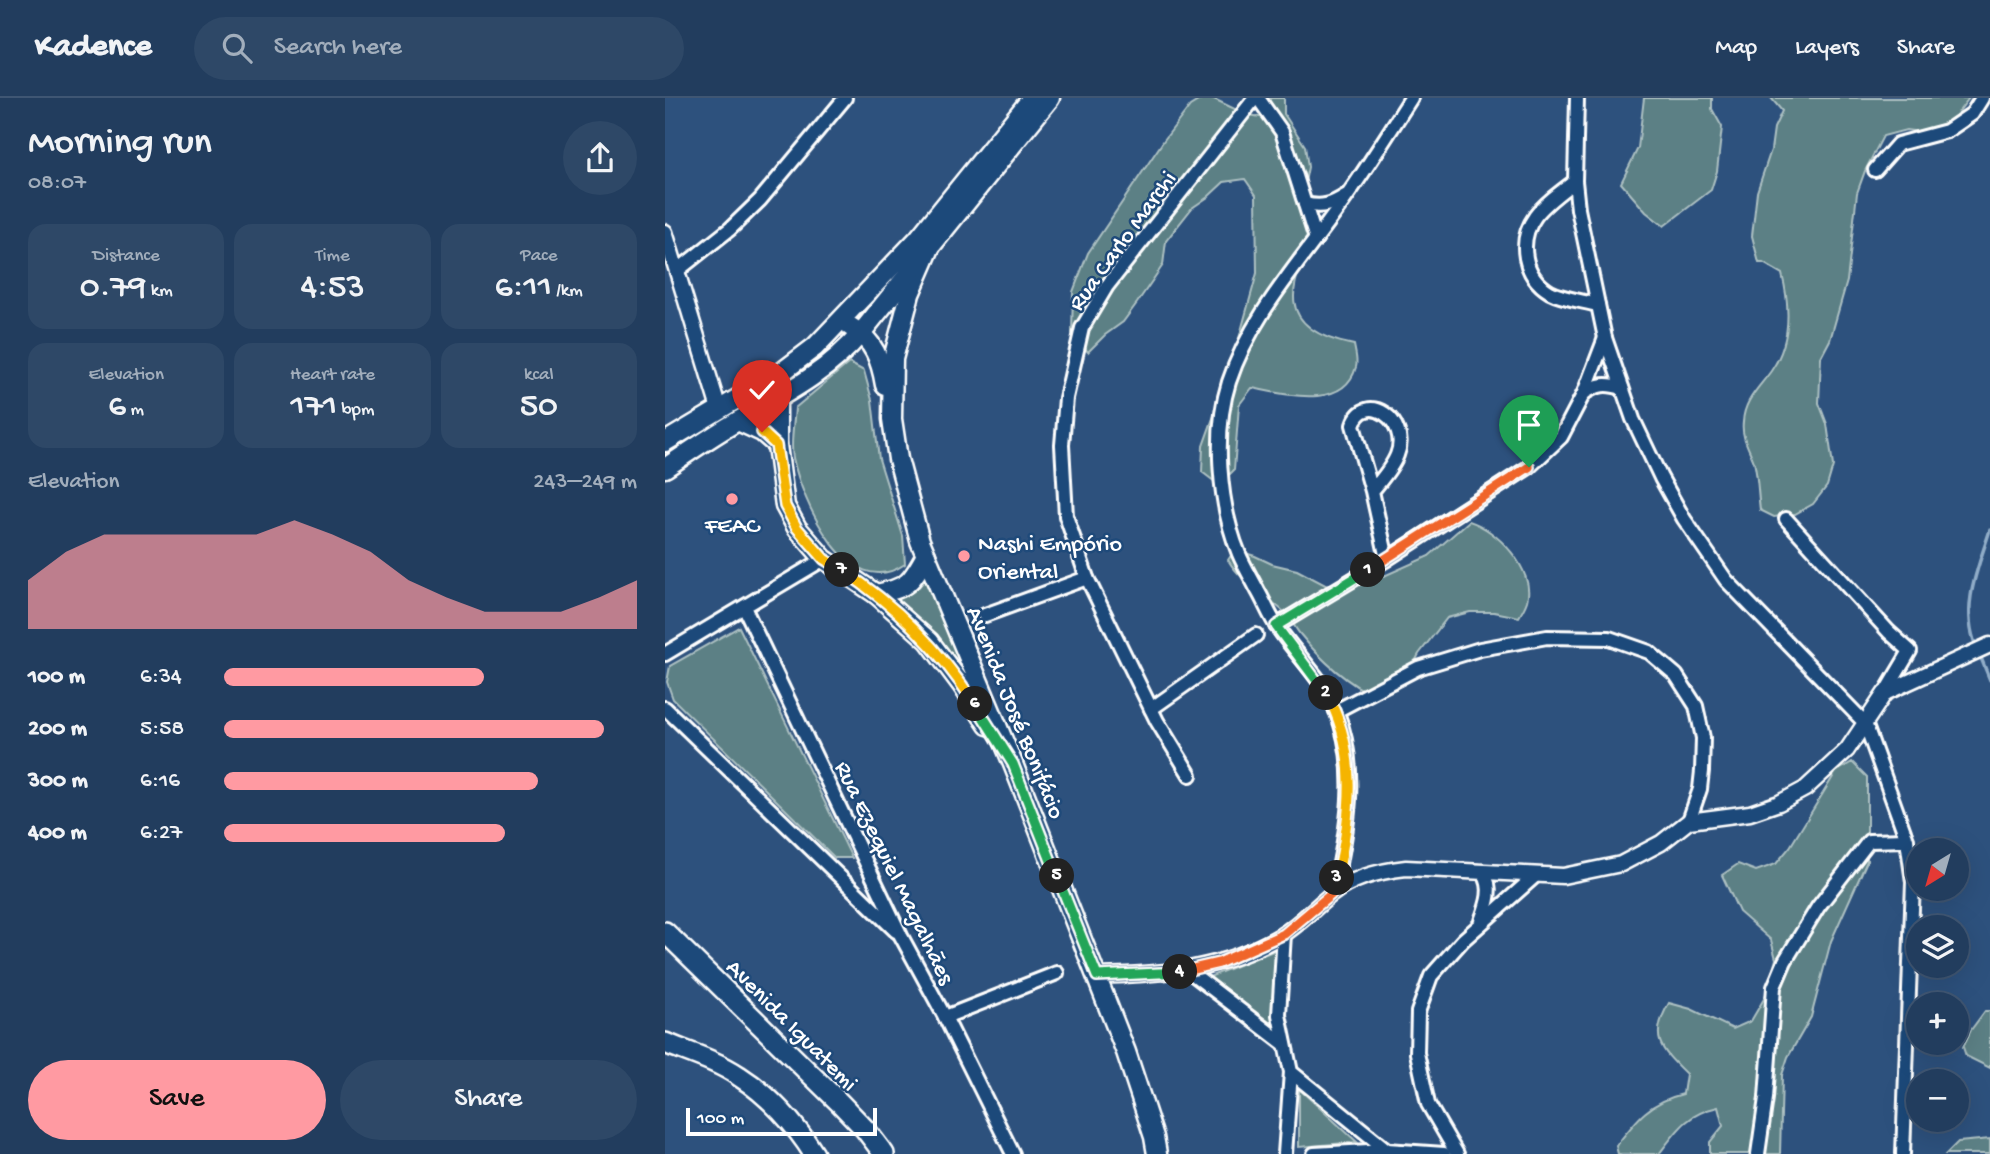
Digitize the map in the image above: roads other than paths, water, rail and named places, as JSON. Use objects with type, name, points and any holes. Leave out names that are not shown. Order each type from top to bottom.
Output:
[{"type":"main road","points":[[665,442],[782,372],[815,347],[918,239],[1033,98]]},
{"type":"main road","name":"Avenida José Bonifácio","points":[[665,468],[738,421],[803,384],[831,363],[861,333],[1051,98]]},
{"type":"main road","name":"Avenida José Bonifácio","points":[[933,241],[910,294],[893,359],[892,419],[898,459],[926,555],[1097,976],[1126,1052],[1157,1154]]},
{"type":"main road","points":[[839,323],[861,333],[875,349],[892,419]]},
{"type":"main road","points":[[782,372],[776,390],[776,445],[785,506],[797,528],[824,559],[876,594],[929,641],[962,685],[1013,764]]},
{"type":"main road","points":[[738,421],[762,432],[776,445]]},
{"type":"main road","points":[[876,594],[899,589],[909,582],[926,555]]},
{"type":"main road","name":"Avenida Iguatemi","points":[[665,932],[856,1120],[884,1154]]},
{"type":"main road","points":[[665,1042],[741,1077],[775,1106],[814,1154]]},
{"type":"street","points":[[677,271],[730,229],[760,200],[845,98]]},
{"type":"street","points":[[1257,98],[1282,132],[1316,239]]},
{"type":"street","name":"Rua Carlo Marchi","points":[[1190,775],[1151,709],[1087,578],[1066,516],[1062,445],[1066,398],[1082,328],[1107,286],[1257,98]]},
{"type":"street","points":[[1334,892],[1348,828],[1349,782],[1346,748],[1336,710],[1321,682],[1276,626],[1239,553],[1224,504],[1220,457],[1223,419],[1228,385],[1243,345],[1265,309],[1351,191],[1411,98]]},
{"type":"street","points":[[1577,98],[1575,181],[1578,209],[1605,338],[1633,419],[1684,519],[1726,580],[1865,723],[1906,838]]},
{"type":"street","points":[[1875,170],[1898,144],[1947,131],[1972,114],[1982,98]]},
{"type":"street","points":[[1575,181],[1547,202],[1533,219],[1524,239],[1526,261],[1533,278],[1552,293],[1598,305]]},
{"type":"street","points":[[1305,204],[1327,206],[1351,191]]},
{"type":"street","points":[[1310,220],[1317,222],[1331,219]]},
{"type":"street","points":[[665,232],[719,409]]},
{"type":"street","points":[[1276,626],[1387,559],[1529,467],[1561,437],[1584,393],[1605,338]]},
{"type":"street","points":[[1584,393],[1596,385],[1608,384],[1622,388]]},
{"type":"street","points":[[1372,491],[1397,454],[1400,440],[1396,423],[1385,412],[1373,410],[1361,412],[1353,425],[1372,491],[1387,559]]},
{"type":"street","points":[[1097,976],[1189,971],[1219,963],[1284,934],[1334,892],[1381,871],[1406,868],[1563,876],[1621,864],[1661,843],[1689,821],[1750,813],[1779,803],[1805,789],[1847,750],[1910,650],[1889,632],[1786,519]]},
{"type":"street","points":[[665,654],[824,559]]},
{"type":"street","points":[[985,615],[1087,578]]},
{"type":"street","name":"Rua Ezequiel Magalhães","points":[[744,607],[901,936],[945,1017],[1013,1154]]},
{"type":"street","points":[[1151,709],[1256,635]]},
{"type":"street","points":[[1336,710],[1419,668],[1480,649],[1547,637],[1609,638],[1649,652],[1676,675],[1696,706],[1703,738],[1702,771],[1700,789],[1689,821]]},
{"type":"street","points":[[1885,693],[1990,645]]},
{"type":"street","points":[[665,708],[901,936]]},
{"type":"street","points":[[1758,1154],[1766,1098],[1775,987],[1785,961],[1818,907],[1869,841],[1906,841]]},
{"type":"street","points":[[1480,925],[1489,893],[1488,880],[1483,873]]},
{"type":"street","points":[[1457,1154],[1428,1104],[1417,1053],[1418,1012],[1431,976],[1463,940],[1535,876]]},
{"type":"street","points":[[1903,1154],[1912,901]]},
{"type":"street","points":[[1284,934],[1279,1015],[1291,1072],[1285,1154]]},
{"type":"street","points":[[1189,971],[1283,1043]]},
{"type":"street","points":[[945,1017],[1058,973]]},
{"type":"street","points":[[1291,1072],[1387,1150]]},
{"type":"street","points":[[1430,1153],[1446,1135]]},
{"type":"street","points":[[1314,1154],[1387,1150],[1444,1154]]},
{"type":"waterway","points":[[1976,646],[1970,602],[1990,530]]},
{"type":"waterway","points":[[1979,653],[1990,680]]},
{"type":"place","name":"FEAC","points":[[732,499]]},
{"type":"place","name":"Nashi Empório Oriental","points":[[964,556]]}]
